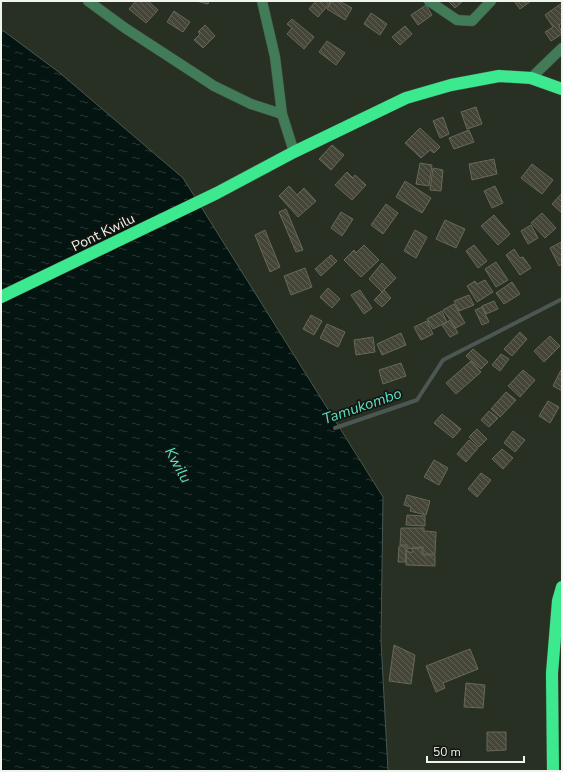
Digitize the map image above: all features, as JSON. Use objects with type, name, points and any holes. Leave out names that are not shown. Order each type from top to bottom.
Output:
[{"type":"highway","name":"Pont Kwilu","points":[[1,297],[217,194],[294,152],[406,98],[451,85],[500,76],[531,78],[562,89]]},
{"type":"highway","points":[[552,771],[552,673],[558,601],[562,587]]},
{"type":"street","points":[[88,1],[125,28],[214,86],[250,104],[282,114]]},
{"type":"street","points":[[262,1],[275,57],[282,114],[294,152]]},
{"type":"street","points":[[429,1],[457,20],[472,21],[491,1]]},
{"type":"street","points":[[531,78],[562,48]]},
{"type":"water","name":"Kwilu","points":[[1,29],[60,73],[183,178],[383,497],[381,641],[388,771],[1,771]]},
{"type":"building","points":[[136,1],[148,1],[158,10],[146,23],[129,9]]},
{"type":"building","points":[[196,1],[209,1],[208,4]]},
{"type":"building","points":[[316,1],[328,1],[330,3],[318,17],[309,9]]},
{"type":"building","points":[[332,1],[339,1],[352,8],[345,20],[327,9]]},
{"type":"building","points":[[448,1],[463,1],[455,8]]},
{"type":"building","points":[[514,1],[531,1],[520,9]]},
{"type":"building","points":[[562,3],[562,23],[559,25],[562,34],[551,41],[545,32],[553,27],[545,15]]},
{"type":"building","points":[[426,5],[432,15],[418,25],[411,15]]},
{"type":"building","points":[[174,11],[190,22],[183,32],[167,22]]},
{"type":"building","points":[[371,13],[387,24],[380,35],[364,24]]},
{"type":"building","points":[[292,19],[314,37],[304,49],[287,34],[292,28],[287,24]]},
{"type":"building","points":[[205,25],[215,36],[203,48],[194,40],[200,34],[198,32]]},
{"type":"building","points":[[405,26],[412,34],[400,45],[392,37]]},
{"type":"building","points":[[327,41],[345,53],[336,65],[319,52]]},
{"type":"building","points":[[476,107],[482,124],[467,129],[461,112]]},
{"type":"building","points":[[443,117],[449,134],[440,138],[433,121]]},
{"type":"building","points":[[420,128],[440,147],[434,153],[430,150],[421,158],[405,143]]},
{"type":"building","points":[[469,130],[474,142],[454,149],[449,138]]},
{"type":"building","points":[[332,145],[344,155],[331,170],[319,159]]},
{"type":"building","points":[[494,159],[497,174],[472,180],[469,164]]},
{"type":"building","points":[[420,163],[432,165],[429,186],[416,184]]},
{"type":"building","points":[[532,164],[553,180],[542,194],[521,178]]},
{"type":"building","points":[[433,168],[443,170],[441,191],[430,190]]},
{"type":"building","points":[[347,172],[353,178],[355,175],[366,185],[352,200],[335,185]]},
{"type":"building","points":[[405,181],[431,198],[422,213],[396,197]]},
{"type":"building","points":[[289,186],[297,195],[304,188],[316,201],[298,217],[279,196]]},
{"type":"building","points":[[495,186],[503,203],[492,208],[484,191]]},
{"type":"building","points":[[562,193],[562,213],[552,204]]},
{"type":"building","points":[[386,204],[398,213],[383,234],[371,225]]},
{"type":"building","points":[[286,209],[303,250],[296,252],[279,212]]},
{"type":"building","points":[[341,212],[353,219],[342,236],[331,228]]},
{"type":"building","points":[[542,213],[556,228],[545,238],[531,223]]},
{"type":"building","points":[[494,215],[510,234],[498,245],[481,226]]},
{"type":"building","points":[[445,220],[465,229],[456,248],[436,239]]},
{"type":"building","points":[[531,225],[538,238],[528,244],[521,231]]},
{"type":"building","points":[[265,230],[280,267],[270,272],[255,235]]},
{"type":"building","points":[[415,230],[427,237],[416,258],[404,251]]},
{"type":"building","points":[[561,242],[562,264],[559,266],[550,248]]},
{"type":"building","points":[[364,245],[379,260],[361,277],[344,260],[354,250],[356,253]]},
{"type":"building","points":[[474,245],[487,261],[478,268],[466,251]]},
{"type":"building","points":[[514,249],[520,258],[523,257],[531,268],[520,275],[506,255]]},
{"type":"building","points":[[331,255],[337,261],[321,276],[315,269]]},
{"type":"building","points":[[496,262],[508,280],[496,287],[485,269]]},
{"type":"building","points":[[382,263],[396,278],[382,292],[369,279]]},
{"type":"building","points":[[305,268],[312,287],[291,295],[284,276]]},
{"type":"building","points":[[485,280],[493,292],[477,302],[467,286],[475,281],[477,284]]},
{"type":"building","points":[[512,282],[520,294],[504,304],[496,293]]},
{"type":"building","points":[[328,288],[340,299],[332,308],[320,297]]},
{"type":"building","points":[[360,290],[372,308],[364,314],[351,295]]},
{"type":"building","points":[[384,290],[391,298],[382,307],[374,300]]},
{"type":"building","points":[[469,295],[474,305],[459,311],[454,301]]},
{"type":"building","points":[[494,301],[498,309],[486,314],[482,306]]},
{"type":"building","points":[[454,304],[465,323],[456,328],[443,310]]},
{"type":"building","points":[[482,307],[489,322],[482,325],[475,310]]},
{"type":"building","points":[[442,311],[447,322],[433,329],[427,319]]},
{"type":"building","points":[[311,315],[322,321],[314,335],[303,329]]},
{"type":"building","points":[[450,320],[458,333],[450,337],[442,325]]},
{"type":"building","points":[[427,321],[433,334],[421,340],[414,327]]},
{"type":"building","points":[[327,324],[345,332],[338,347],[320,338]]},
{"type":"building","points":[[520,332],[527,339],[512,356],[504,349]]},
{"type":"building","points":[[401,333],[406,345],[382,355],[377,344]]},
{"type":"building","points":[[550,336],[560,346],[544,362],[534,351]]},
{"type":"building","points":[[373,337],[375,352],[356,355],[354,340]]},
{"type":"building","points":[[473,349],[488,362],[481,369],[466,356]]},
{"type":"building","points":[[501,354],[509,359],[500,371],[492,365]]},
{"type":"building","points":[[471,361],[481,372],[456,394],[446,383]]},
{"type":"building","points":[[401,363],[406,376],[383,384],[379,370]]},
{"type":"building","points":[[523,370],[535,380],[520,397],[508,386]]},
{"type":"building","points":[[562,370],[562,391],[553,386]]},
{"type":"building","points":[[506,392],[516,400],[500,417],[491,409]]},
{"type":"building","points":[[548,401],[559,407],[550,423],[539,416]]},
{"type":"building","points":[[489,411],[498,418],[489,427],[481,420]]},
{"type":"building","points":[[442,414],[461,429],[453,438],[434,423]]},
{"type":"building","points":[[477,429],[487,439],[479,447],[469,437]]},
{"type":"building","points":[[513,431],[525,440],[515,452],[504,443]]},
{"type":"building","points":[[469,440],[478,448],[466,462],[457,454]]},
{"type":"building","points":[[502,449],[513,458],[503,469],[492,459]]},
{"type":"building","points":[[434,460],[448,468],[439,485],[424,477]]},
{"type":"building","points":[[481,473],[491,480],[477,497],[468,489]]},
{"type":"building","points":[[407,495],[430,501],[426,515],[410,511],[411,507],[404,505]]},
{"type":"building","points":[[407,515],[425,516],[425,526],[406,525]]},
{"type":"building","points":[[401,528],[424,528],[424,531],[436,532],[435,554],[423,554],[423,547],[407,549],[407,545],[400,545]]},
{"type":"building","points":[[399,546],[406,546],[406,562],[398,562]]},
{"type":"building","points":[[412,548],[422,548],[422,555],[435,555],[435,566],[406,565],[406,550],[412,553]]},
{"type":"building","points":[[394,645],[415,655],[411,684],[389,681]]},
{"type":"building","points":[[470,649],[478,669],[443,683],[445,688],[436,692],[426,666]]},
{"type":"building","points":[[466,683],[485,685],[483,708],[464,707]]},
{"type":"building","points":[[487,732],[506,732],[506,750],[487,751]]},
{"type":"waterway","name":"Tamukombo","points":[[335,428],[417,400],[443,360],[562,299]]}]
